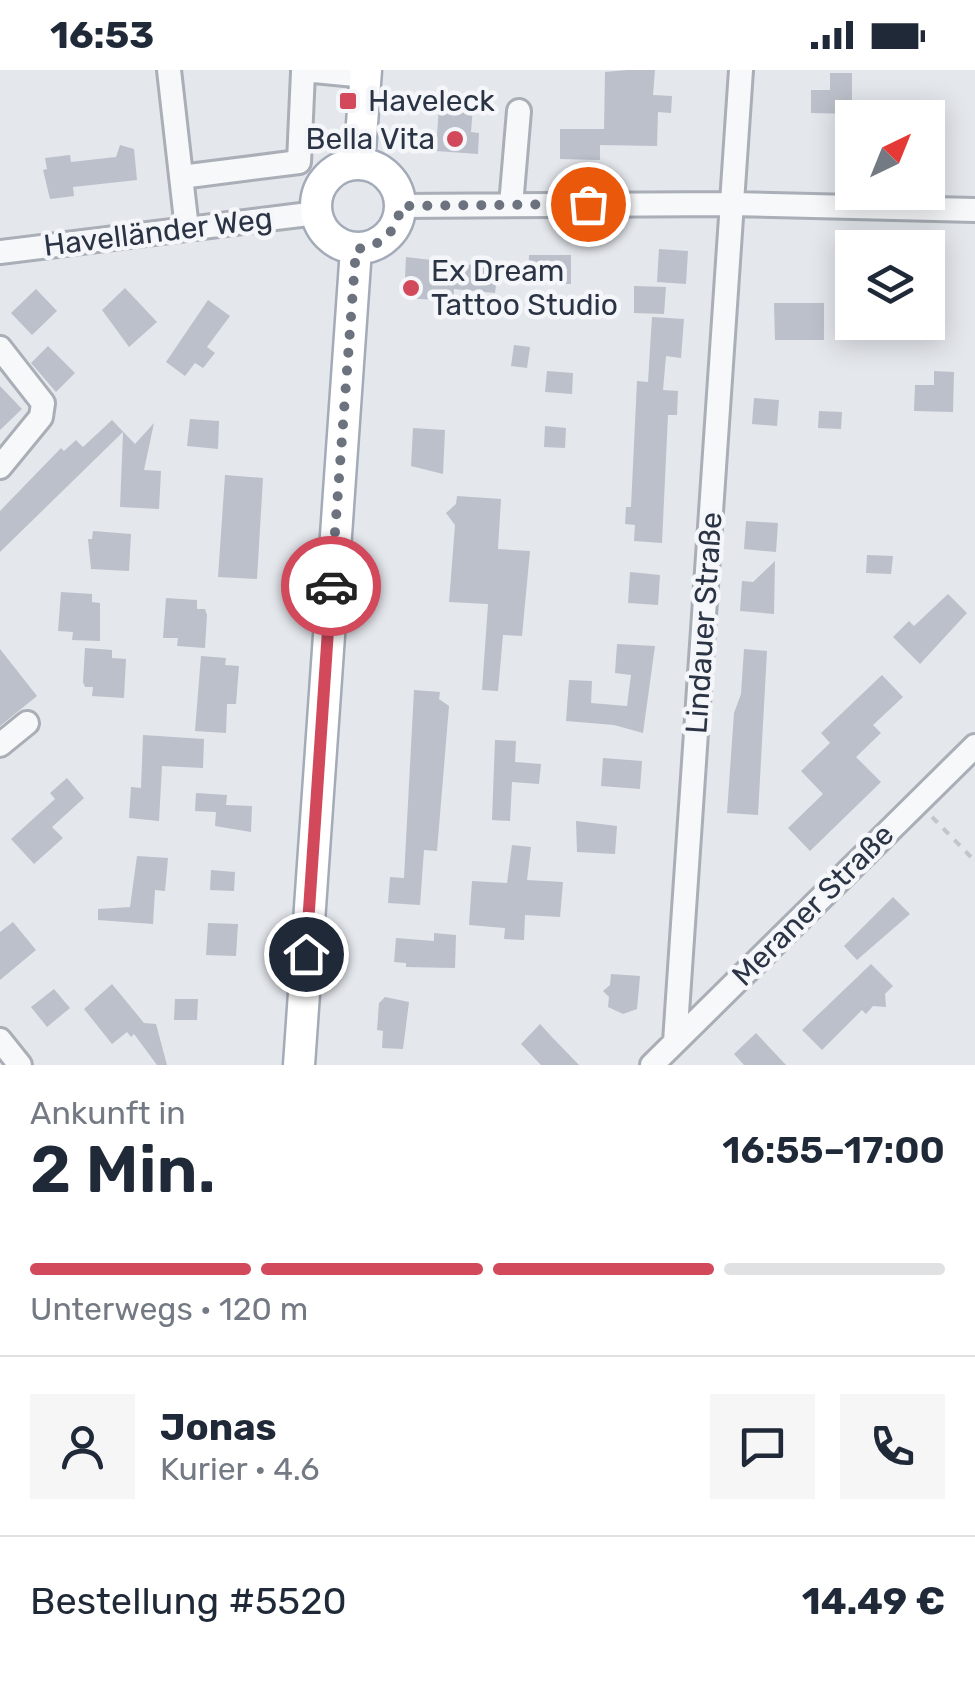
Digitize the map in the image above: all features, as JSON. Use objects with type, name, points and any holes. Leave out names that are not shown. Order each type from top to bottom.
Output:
[{"type":"main road","points":[[359,164],[366,73]]},
{"type":"main road","points":[[359,164],[383,172],[398,193],[401,206],[392,232],[382,241],[356,249],[330,238],[316,212],[322,184],[345,166],[359,164]]},
{"type":"main road","points":[[299,1065],[356,249]]},
{"type":"street","points":[[169,70],[187,229]]},
{"type":"street","name":"Lindauer Straße","points":[[675,1042],[741,70]]},
{"type":"street","points":[[182,178],[299,162],[303,71],[366,73]]},
{"type":"street","points":[[511,205],[519,111]]},
{"type":"street","points":[[401,206],[734,204],[975,210]]},
{"type":"street","name":"Havelländer Weg","points":[[0,252],[316,212]]},
{"type":"street","points":[[0,348],[43,404],[41,418],[0,467]]},
{"type":"street","points":[[0,745],[26,722]]},
{"type":"street","name":"Meraner Straße","points":[[652,1065],[975,746]]},
{"type":"street","points":[[0,1040],[20,1065]]},
{"type":"path","points":[[918,802],[972,857]]},
{"type":"building","points":[[655,70],[653,95],[672,96],[671,113],[658,112],[657,146],[600,145],[600,160],[560,159],[560,129],[604,129],[605,72]]},
{"type":"building","points":[[830,73],[852,73],[852,100],[835,100],[835,114],[811,113],[811,90],[830,90]]},
{"type":"building","points":[[439,105],[473,107],[471,132],[479,133],[478,154],[436,151]]},
{"type":"building","points":[[120,145],[134,149],[137,180],[73,187],[74,196],[50,199],[43,170],[47,169],[45,158],[70,155],[71,162],[116,157]]},
{"type":"building","points":[[659,249],[688,251],[686,284],[657,282]]},
{"type":"building","points":[[529,255],[571,255],[571,284],[528,284]]},
{"type":"building","points":[[406,257],[498,268],[495,293],[454,289],[453,301],[404,298]]},
{"type":"building","points":[[634,286],[666,287],[664,314],[634,313]]},
{"type":"building","points":[[125,288],[157,322],[129,347],[102,310]]},
{"type":"building","points":[[36,289],[57,311],[32,335],[11,313]]},
{"type":"building","points":[[208,300],[230,316],[207,347],[215,353],[203,368],[195,363],[185,376],[166,362]]},
{"type":"building","points":[[774,303],[824,303],[824,340],[775,340]]},
{"type":"building","points":[[652,317],[684,319],[681,358],[666,356],[663,390],[678,391],[677,415],[668,415],[662,543],[634,541],[635,525],[625,524],[626,507],[631,507],[637,381],[648,382]]},
{"type":"building","points":[[514,345],[530,347],[527,368],[511,366]]},
{"type":"building","points":[[48,346],[75,373],[56,392],[31,363]]},
{"type":"building","points":[[547,371],[573,373],[572,394],[545,392]]},
{"type":"building","points":[[934,371],[954,372],[953,412],[914,411],[915,385],[934,385]]},
{"type":"building","points":[[0,386],[22,409],[0,430]]},
{"type":"building","points":[[754,398],[779,400],[777,426],[752,424]]},
{"type":"building","points":[[819,411],[842,412],[841,429],[818,428]]},
{"type":"building","points":[[190,419],[219,421],[218,449],[187,446]]},
{"type":"building","points":[[112,420],[135,444],[154,423],[144,470],[161,471],[159,509],[120,507],[123,432],[0,552],[0,511],[61,448],[64,451],[76,440],[83,447]]},
{"type":"building","points":[[545,426],[566,428],[565,448],[544,447]]},
{"type":"building","points":[[413,428],[445,430],[443,474],[411,466]]},
{"type":"building","points":[[225,475],[263,478],[257,579],[218,577]]},
{"type":"building","points":[[457,496],[501,499],[498,549],[530,551],[522,636],[503,635],[498,691],[482,690],[488,604],[449,602],[455,525],[446,513],[456,504]]},
{"type":"building","points":[[746,521],[778,523],[776,552],[744,549]]},
{"type":"building","points":[[93,531],[131,534],[129,571],[91,569],[88,539],[92,539]]},
{"type":"building","points":[[867,555],[893,556],[891,574],[866,573]]},
{"type":"building","points":[[775,561],[774,614],[740,611],[742,581],[753,582]]},
{"type":"building","points":[[630,572],[660,575],[658,605],[628,603]]},
{"type":"building","points":[[61,592],[92,594],[92,602],[100,603],[100,641],[72,640],[73,632],[58,631]]},
{"type":"building","points":[[948,594],[967,613],[920,664],[893,637],[909,621],[914,626]]},
{"type":"building","points":[[166,598],[197,600],[197,609],[205,609],[205,648],[177,646],[178,638],[163,638]]},
{"type":"building","points":[[617,644],[655,646],[643,733],[614,725],[566,721],[569,680],[592,681],[591,703],[627,706],[631,675],[615,673]]},
{"type":"building","points":[[85,648],[112,650],[112,658],[126,659],[124,698],[92,696],[93,687],[85,687],[83,682]]},
{"type":"building","points":[[0,649],[37,696],[0,726]]},
{"type":"building","points":[[744,649],[767,651],[758,815],[727,813],[734,713],[741,694]]},
{"type":"building","points":[[201,656],[226,658],[225,665],[239,666],[236,704],[227,704],[226,733],[195,731]]},
{"type":"building","points":[[882,675],[903,697],[873,725],[881,733],[856,757],[881,782],[810,851],[788,828],[823,794],[801,771],[830,743],[821,733]]},
{"type":"building","points":[[414,690],[440,692],[439,699],[449,706],[437,851],[424,850],[420,905],[388,903],[390,877],[404,878]]},
{"type":"building","points":[[143,735],[204,739],[203,768],[162,766],[159,821],[129,818],[131,787],[141,788]]},
{"type":"building","points":[[495,740],[516,741],[515,762],[541,764],[539,784],[512,782],[510,821],[492,820]]},
{"type":"building","points":[[603,758],[642,761],[640,789],[601,786]]},
{"type":"building","points":[[67,778],[84,798],[52,827],[63,838],[34,864],[11,839],[55,799],[50,793]]},
{"type":"building","points":[[196,793],[227,795],[226,805],[252,806],[251,832],[215,826],[216,812],[195,811]]},
{"type":"building","points":[[576,821],[617,826],[615,854],[577,852]]},
{"type":"building","points":[[512,845],[531,847],[527,880],[563,882],[560,917],[525,915],[524,940],[504,939],[505,928],[469,925],[472,881],[507,883]]},
{"type":"building","points":[[137,856],[168,858],[165,891],[155,890],[153,924],[98,920],[98,909],[130,907]]},
{"type":"building","points":[[211,870],[235,872],[234,891],[210,890]]},
{"type":"building","points":[[893,897],[910,914],[857,960],[844,946]]},
{"type":"building","points":[[13,922],[36,950],[0,980],[0,932]]},
{"type":"building","points":[[208,923],[238,924],[236,956],[206,955]]},
{"type":"building","points":[[434,933],[456,935],[455,968],[406,967],[406,963],[394,962],[396,938],[434,941]]},
{"type":"building","points":[[871,964],[893,986],[885,994],[886,1007],[873,1006],[866,1014],[862,1010],[822,1050],[802,1030]]},
{"type":"building","points":[[611,974],[640,976],[637,1009],[623,1014],[608,1007],[609,997],[603,991],[610,985]]},
{"type":"building","points":[[112,984],[144,1023],[156,1024],[167,1065],[157,1065],[134,1034],[131,1037],[127,1032],[112,1044],[84,1009]]},
{"type":"building","points":[[54,989],[70,1008],[47,1027],[31,1007]]},
{"type":"building","points":[[385,997],[409,1002],[403,1049],[382,1048],[383,1031],[377,1030],[379,1003]]},
{"type":"building","points":[[175,999],[198,999],[197,1020],[174,1020]]},
{"type":"building","points":[[540,1024],[579,1065],[541,1065],[521,1044]]},
{"type":"building","points":[[756,1033],[786,1065],[744,1065],[734,1054]]},
{"type":"way so far","points":[[331,586],[356,249],[370,247],[392,232],[401,206],[588,204]]},
{"type":"place","name":"Haveleck","points":[[348,101]]},
{"type":"place","name":"Bella Vita","points":[[455,139]]},
{"type":"place","name":"Ex Dream Tattoo Studio","points":[[411,288]]},
{"type":"route","points":[[306,954],[331,586]]}]
